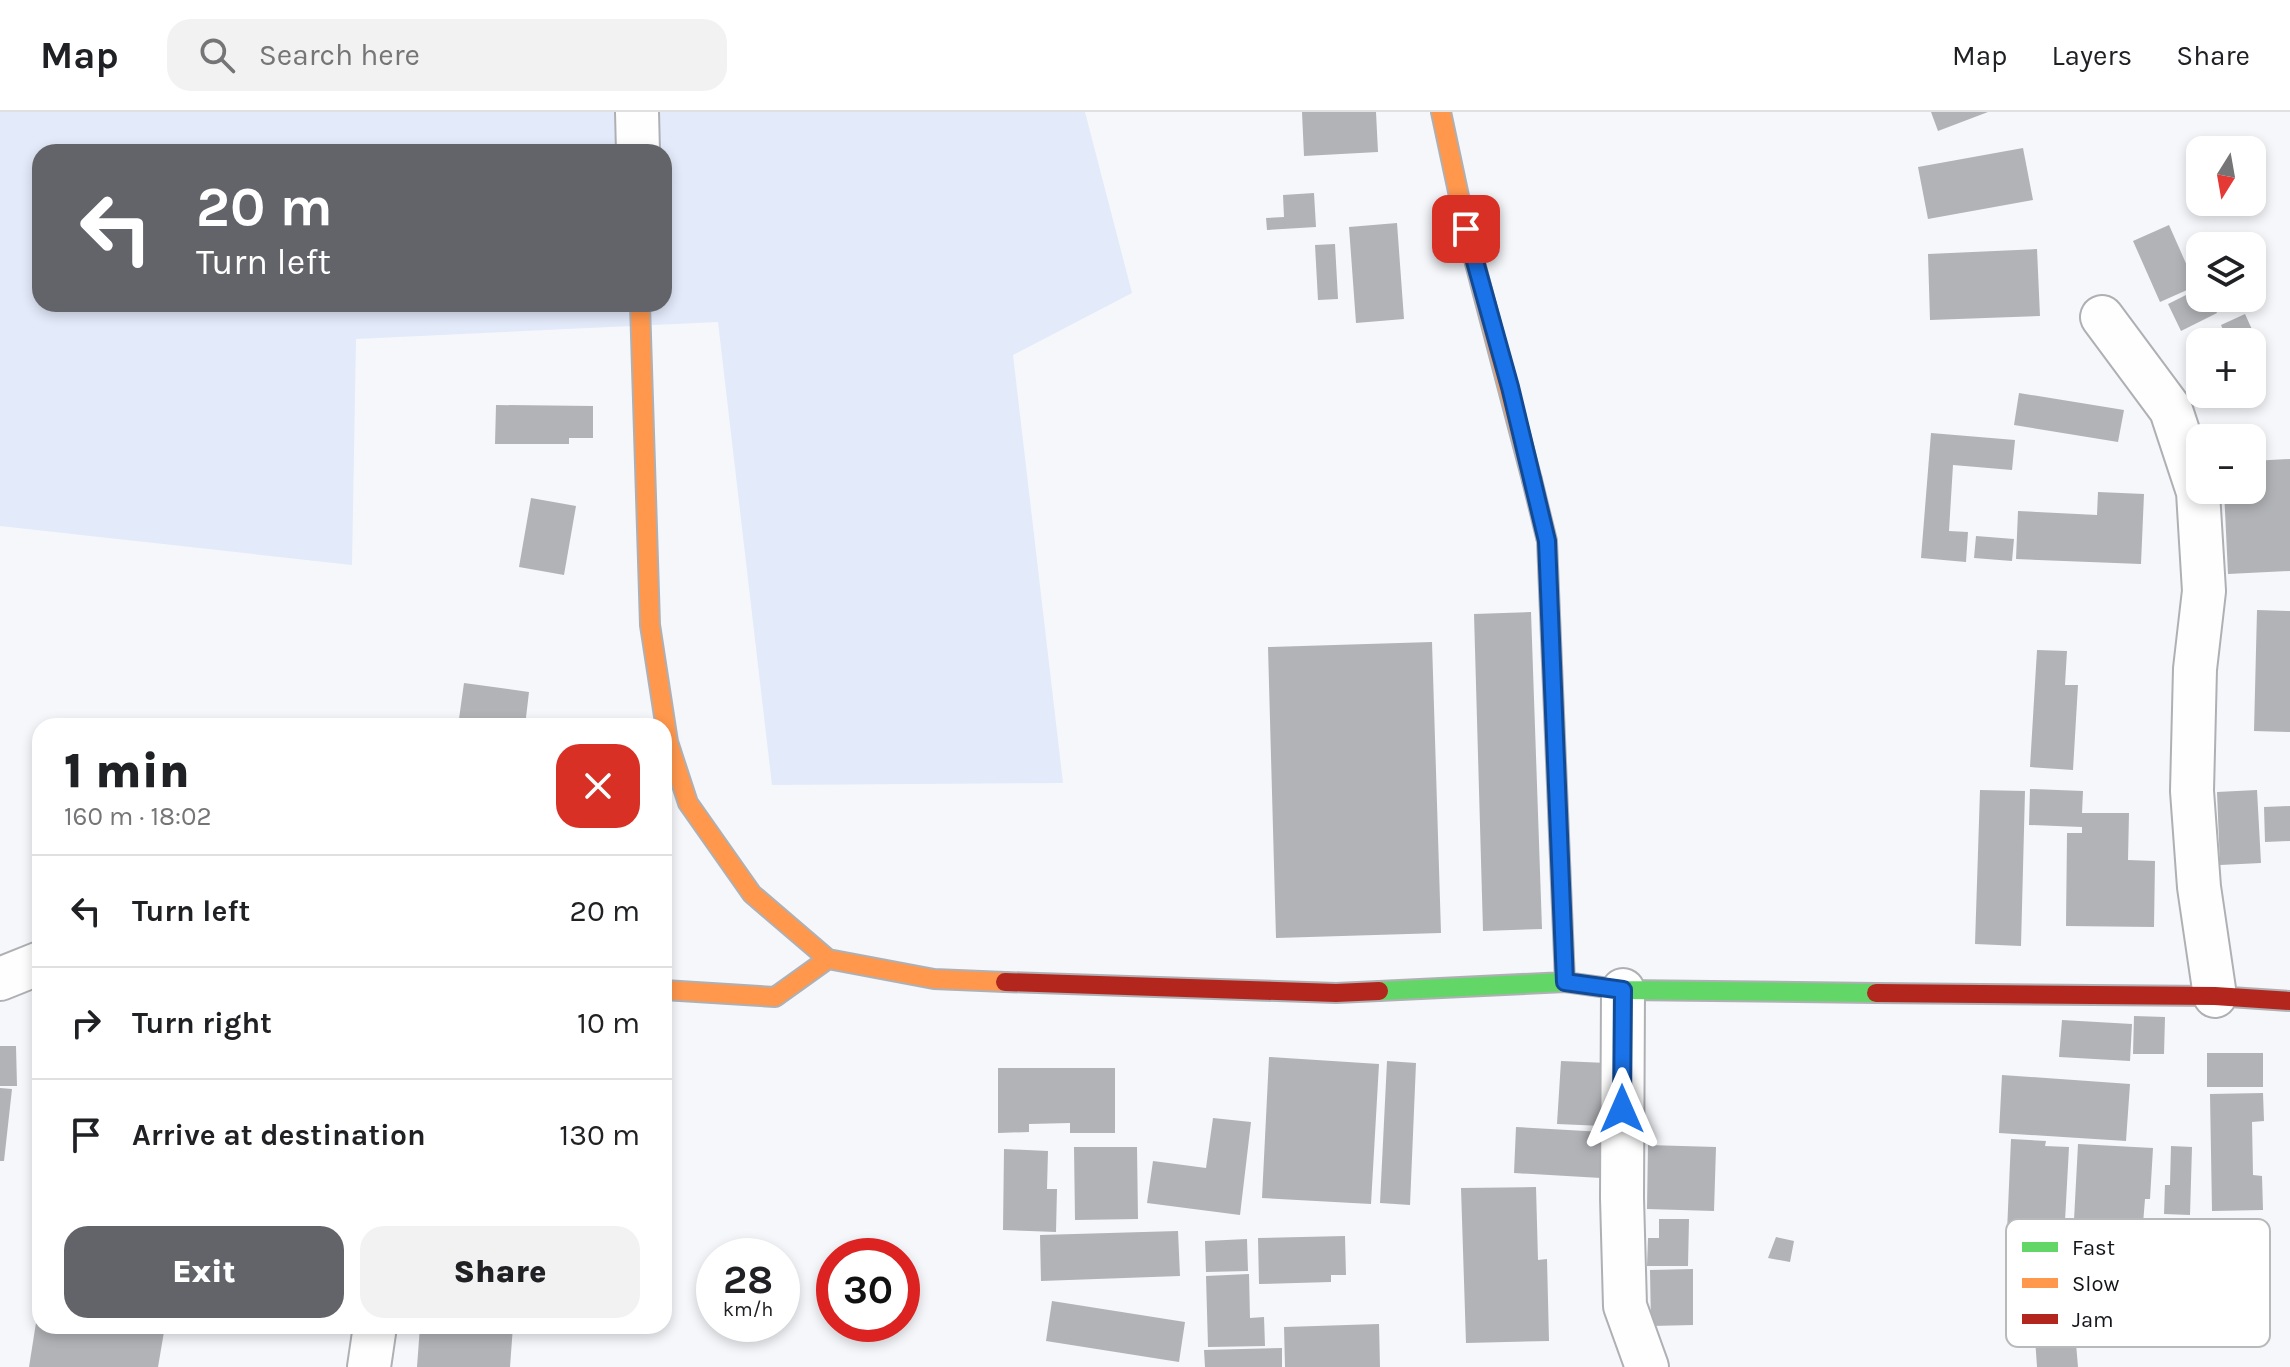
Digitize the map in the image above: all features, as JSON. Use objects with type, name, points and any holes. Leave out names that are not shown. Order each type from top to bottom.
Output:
[{"type":"street","points":[[637,112],[638,144]]},
{"type":"street","points":[[1441,112],[1466,229],[1510,387],[1547,541],[1565,982]]},
{"type":"street","points":[[640,312],[650,625],[664,718]]},
{"type":"street","points":[[2102,317],[2171,410],[2198,492],[2204,591],[2195,669],[2192,791],[2199,887],[2215,996]]},
{"type":"street","points":[[672,754],[688,803],[752,894],[828,959],[934,979],[1336,993],[1565,982],[1623,990],[2215,996],[2290,1001]]},
{"type":"street","points":[[672,991],[775,997],[828,959]]},
{"type":"street","points":[[0,979],[32,966]]},
{"type":"street","points":[[1623,990],[1625,1306],[1647,1367]]},
{"type":"street","points":[[369,1367],[374,1334]]},
{"type":"shaded area","points":[[0,112],[1085,112],[1132,293],[1013,355],[1063,783],[772,785],[718,322],[356,339],[352,565],[0,526]]},
{"type":"building","points":[[1302,112],[1376,112],[1378,152],[1304,156]]},
{"type":"building","points":[[1931,112],[1988,112],[1938,131]]},
{"type":"building","points":[[2023,148],[2033,200],[1928,219],[1918,167]]},
{"type":"building","points":[[1314,193],[1316,227],[1267,230],[1266,218],[1284,217],[1283,195]]},
{"type":"building","points":[[1397,223],[1404,319],[1356,323],[1349,227]]},
{"type":"building","points":[[2169,225],[2186,263],[2186,290],[2160,302],[2133,241]]},
{"type":"building","points":[[1335,244],[1338,299],[1318,300],[1315,245]]},
{"type":"building","points":[[2037,249],[2040,316],[1930,320],[1928,254]]},
{"type":"building","points":[[2186,295],[2186,312],[2217,313],[2181,331],[2168,304]]},
{"type":"building","points":[[2245,314],[2251,328],[2222,328],[2221,325]]},
{"type":"building","points":[[2019,393],[2124,410],[2118,442],[2014,425]]},
{"type":"building","points":[[496,405],[593,406],[593,438],[569,438],[569,444],[495,444]]},
{"type":"building","points":[[1931,433],[2015,440],[2012,470],[1953,465],[1949,531],[1968,532],[1966,562],[1921,558]]},
{"type":"building","points":[[2290,459],[2290,571],[2228,574],[2225,504],[2266,504],[2266,460]]},
{"type":"building","points":[[2098,492],[2144,494],[2141,564],[2016,559],[2018,511],[2097,515]]},
{"type":"building","points":[[531,498],[576,506],[564,575],[519,567]]},
{"type":"building","points":[[1976,536],[2014,539],[2012,561],[1974,558]]},
{"type":"building","points":[[2257,610],[2290,611],[2290,732],[2254,731]]},
{"type":"building","points":[[1531,612],[1542,929],[1483,931],[1474,614]]},
{"type":"building","points":[[1432,642],[1441,933],[1276,938],[1268,647]]},
{"type":"building","points":[[2037,650],[2067,651],[2065,685],[2078,685],[2073,770],[2030,767]]},
{"type":"building","points":[[464,683],[529,692],[526,718],[459,718]]},
{"type":"building","points":[[2030,789],[2083,791],[2082,813],[2129,813],[2128,860],[2155,861],[2154,927],[2066,926],[2067,833],[2082,833],[2082,827],[2029,825]]},
{"type":"building","points":[[1980,790],[2025,791],[2021,946],[1975,944]]},
{"type":"building","points":[[2257,790],[2261,863],[2220,865],[2217,792]]},
{"type":"building","points":[[2290,806],[2290,841],[2265,842],[2264,807]]},
{"type":"building","points":[[2134,1016],[2165,1017],[2164,1054],[2133,1054]]},
{"type":"building","points":[[2062,1020],[2132,1024],[2130,1061],[2059,1057]]},
{"type":"building","points":[[0,1046],[16,1046],[17,1086],[0,1086]]},
{"type":"building","points":[[2207,1053],[2263,1053],[2263,1087],[2207,1087]]},
{"type":"building","points":[[1269,1057],[1379,1064],[1371,1204],[1262,1198]]},
{"type":"building","points":[[1387,1061],[1416,1063],[1410,1205],[1380,1203]]},
{"type":"building","points":[[1561,1061],[1607,1063],[1603,1126],[1557,1124]]},
{"type":"building","points":[[998,1068],[1115,1068],[1115,1133],[1070,1133],[1070,1123],[1029,1124],[1029,1132],[998,1133]]},
{"type":"building","points":[[2002,1075],[2130,1084],[2126,1141],[1999,1133]]},
{"type":"building","points":[[0,1088],[12,1089],[4,1161],[0,1161]]},
{"type":"building","points":[[2263,1093],[2264,1121],[2252,1122],[2253,1175],[2262,1176],[2263,1210],[2212,1211],[2210,1094]]},
{"type":"building","points":[[1213,1118],[1251,1122],[1240,1215],[1147,1203],[1153,1161],[1206,1168]]},
{"type":"building","points":[[1516,1127],[1603,1132],[1601,1178],[1514,1173]]},
{"type":"building","points":[[2011,1139],[2046,1141],[2045,1146],[2069,1147],[2065,1219],[2008,1219]]},
{"type":"building","points":[[2078,1144],[2153,1148],[2150,1199],[2145,1199],[2143,1219],[2074,1219]]},
{"type":"building","points":[[1648,1145],[1716,1147],[1714,1211],[1647,1209]]},
{"type":"building","points":[[2171,1146],[2192,1147],[2190,1215],[2164,1214],[2165,1185],[2170,1185]]},
{"type":"building","points":[[1074,1147],[1137,1147],[1138,1219],[1075,1220]]},
{"type":"building","points":[[1004,1149],[1048,1151],[1047,1189],[1057,1189],[1056,1232],[1003,1230]]},
{"type":"building","points":[[1536,1187],[1538,1260],[1547,1259],[1549,1341],[1466,1343],[1461,1188]]},
{"type":"building","points":[[1659,1219],[1689,1219],[1688,1266],[1647,1266],[1648,1238],[1659,1238]]},
{"type":"building","points":[[1178,1231],[1180,1276],[1041,1281],[1040,1235]]},
{"type":"building","points":[[1345,1236],[1346,1275],[1331,1275],[1331,1282],[1259,1284],[1258,1238]]},
{"type":"building","points":[[1776,1237],[1794,1241],[1790,1262],[1768,1258]]},
{"type":"building","points":[[1247,1239],[1248,1271],[1206,1272],[1205,1241]]},
{"type":"building","points":[[1693,1269],[1693,1325],[1651,1326],[1650,1270]]},
{"type":"building","points":[[1249,1274],[1250,1318],[1264,1317],[1265,1346],[1208,1347],[1206,1276]]},
{"type":"building","points":[[1052,1301],[1185,1322],[1179,1362],[1046,1341]]},
{"type":"building","points":[[1379,1324],[1380,1367],[1285,1367],[1284,1327]]},
{"type":"building","points":[[34,1334],[164,1334],[158,1367],[29,1367]]},
{"type":"building","points":[[419,1334],[512,1334],[510,1367],[417,1367]]},
{"type":"building","points":[[2036,1347],[2076,1347],[2078,1367],[2037,1367]]},
{"type":"building","points":[[1282,1348],[1282,1367],[1205,1367],[1204,1350]]},
{"type":"traffic: fast","points":[[1532,480],[1547,541],[1565,982]]},
{"type":"traffic: fast","points":[[1379,991],[1565,982],[1623,990],[1876,993]]},
{"type":"traffic: slow","points":[[1441,112],[1466,229],[1532,480]]},
{"type":"traffic: slow","points":[[640,312],[650,625],[664,718]]},
{"type":"traffic: slow","points":[[672,754],[688,803],[752,894],[828,959]]},
{"type":"traffic: slow","points":[[672,991],[775,997],[828,959],[934,979],[1005,982]]},
{"type":"traffic: jam","points":[[1005,982],[1336,993],[1379,991]]},
{"type":"traffic: jam","points":[[1876,993],[2215,996],[2290,1001]]},
{"type":"route","points":[[1466,229],[1510,387],[1547,541],[1565,982],[1623,990],[1622,1109]]}]
